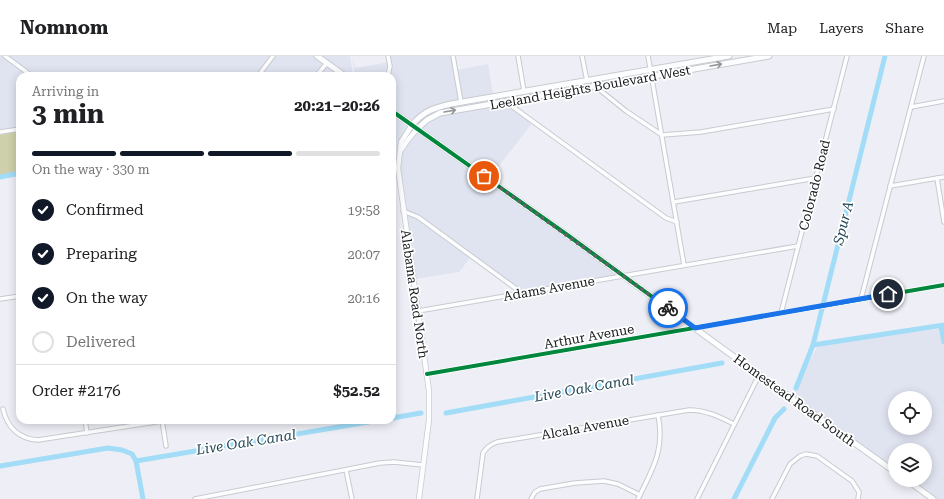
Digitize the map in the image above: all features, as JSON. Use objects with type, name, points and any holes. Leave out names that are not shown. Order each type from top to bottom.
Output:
[{"type":"main road","points":[[317,56],[339,72]]},
{"type":"main road","name":"Leeland Heights Boulevard West","points":[[412,125],[420,116],[445,105],[729,56]]},
{"type":"main road","name":"Leeland Heights Boulevard West","points":[[417,129],[427,120],[440,113],[768,56]]},
{"type":"main road","name":"Homestead Road South","points":[[396,114],[527,206],[888,467]]},
{"type":"main road","points":[[916,487],[932,499]]},
{"type":"street","points":[[5,56],[27,72]]},
{"type":"street","points":[[261,72],[273,56]]},
{"type":"street","points":[[388,56],[390,66],[389,72]]},
{"type":"street","points":[[453,56],[461,102]]},
{"type":"street","points":[[518,56],[524,91]]},
{"type":"street","points":[[582,56],[587,80]]},
{"type":"street","points":[[648,56],[684,265]]},
{"type":"street","name":"Colorado Road","points":[[781,313],[847,56]]},
{"type":"street","points":[[861,299],[924,56]]},
{"type":"street","points":[[319,72],[327,63]]},
{"type":"street","points":[[595,86],[626,111],[662,135],[701,132],[834,109]]},
{"type":"street","points":[[508,101],[513,107],[666,218],[677,222]]},
{"type":"street","points":[[911,107],[944,101]]},
{"type":"street","name":"Alabama Road North","points":[[412,125],[401,142],[398,171],[427,374],[430,411],[419,499]]},
{"type":"street","points":[[399,153],[417,129]]},
{"type":"street","points":[[0,132],[16,130]]},
{"type":"street","points":[[890,186],[944,177]]},
{"type":"street","points":[[674,202],[816,178]]},
{"type":"street","points":[[937,178],[944,222]]},
{"type":"street","points":[[403,211],[418,217],[520,293]]},
{"type":"street","name":"Adams Avenue","points":[[418,311],[798,246]]},
{"type":"street","name":"Arthur Avenue","points":[[427,374],[944,285]]},
{"type":"street","points":[[0,299],[16,297]]},
{"type":"street","points":[[697,499],[759,375]]},
{"type":"street","points":[[3,409],[7,421],[15,431],[30,440],[48,440],[145,424]]},
{"type":"street","name":"Alcala Avenue","points":[[477,499],[483,454],[486,448],[491,444],[682,411],[697,410],[718,416],[734,424]]},
{"type":"street","points":[[531,499],[535,492],[540,489],[597,480],[618,484],[639,497],[659,451],[660,433],[658,415]]},
{"type":"street","points":[[86,424],[87,434]]},
{"type":"street","points":[[162,424],[166,446]]},
{"type":"street","points":[[772,499],[790,464],[800,456],[806,454],[817,456],[852,481],[859,492],[858,499]]},
{"type":"street","points":[[195,499],[387,462],[406,462],[423,465]]},
{"type":"street","points":[[346,470],[352,499]]},
{"type":"shaded area","points":[[0,56],[350,56],[352,72],[16,72],[16,130],[0,132]]},
{"type":"shaded area","points":[[352,56],[355,68],[390,62],[389,56],[454,56],[456,70],[488,64],[493,94],[436,105],[419,114],[411,122],[396,111],[396,72],[354,72]]},
{"type":"shaded area","points":[[508,101],[533,122],[489,179],[622,275],[520,293],[418,217],[403,211],[399,181],[396,181],[396,114],[417,129],[434,115]]},
{"type":"shaded area","points":[[406,214],[417,219],[470,258],[459,272],[416,279]]},
{"type":"shaded area","points":[[944,328],[944,499],[937,499],[921,487],[932,487],[932,443],[888,443],[888,463],[792,395],[818,345]]},
{"type":"green space","points":[[16,132],[16,173],[0,175],[0,135]]},
{"type":"waterway","name":"Spur A","points":[[796,388],[813,345],[885,56]]},
{"type":"waterway","points":[[0,177],[16,174]]},
{"type":"waterway","points":[[813,345],[944,325]]},
{"type":"waterway","points":[[941,326],[944,342]]},
{"type":"waterway","name":"Live Oak Canal","points":[[446,413],[722,363]]},
{"type":"waterway","name":"Spur A","points":[[734,499],[775,418],[784,409]]},
{"type":"waterway","name":"Live Oak Canal","points":[[396,417],[421,413]]},
{"type":"waterway","name":"Live Oak Canal","points":[[136,461],[356,424]]},
{"type":"waterway","points":[[0,466],[108,448],[122,450],[132,454],[136,461],[143,499]]},
{"type":"cycle path","points":[[396,114],[566,234],[695,328]]},
{"type":"cycle path","points":[[427,374],[944,285]]},
{"type":"way so far","points":[[484,176],[668,308]]},
{"type":"route","points":[[668,308],[695,328],[888,294]]}]
